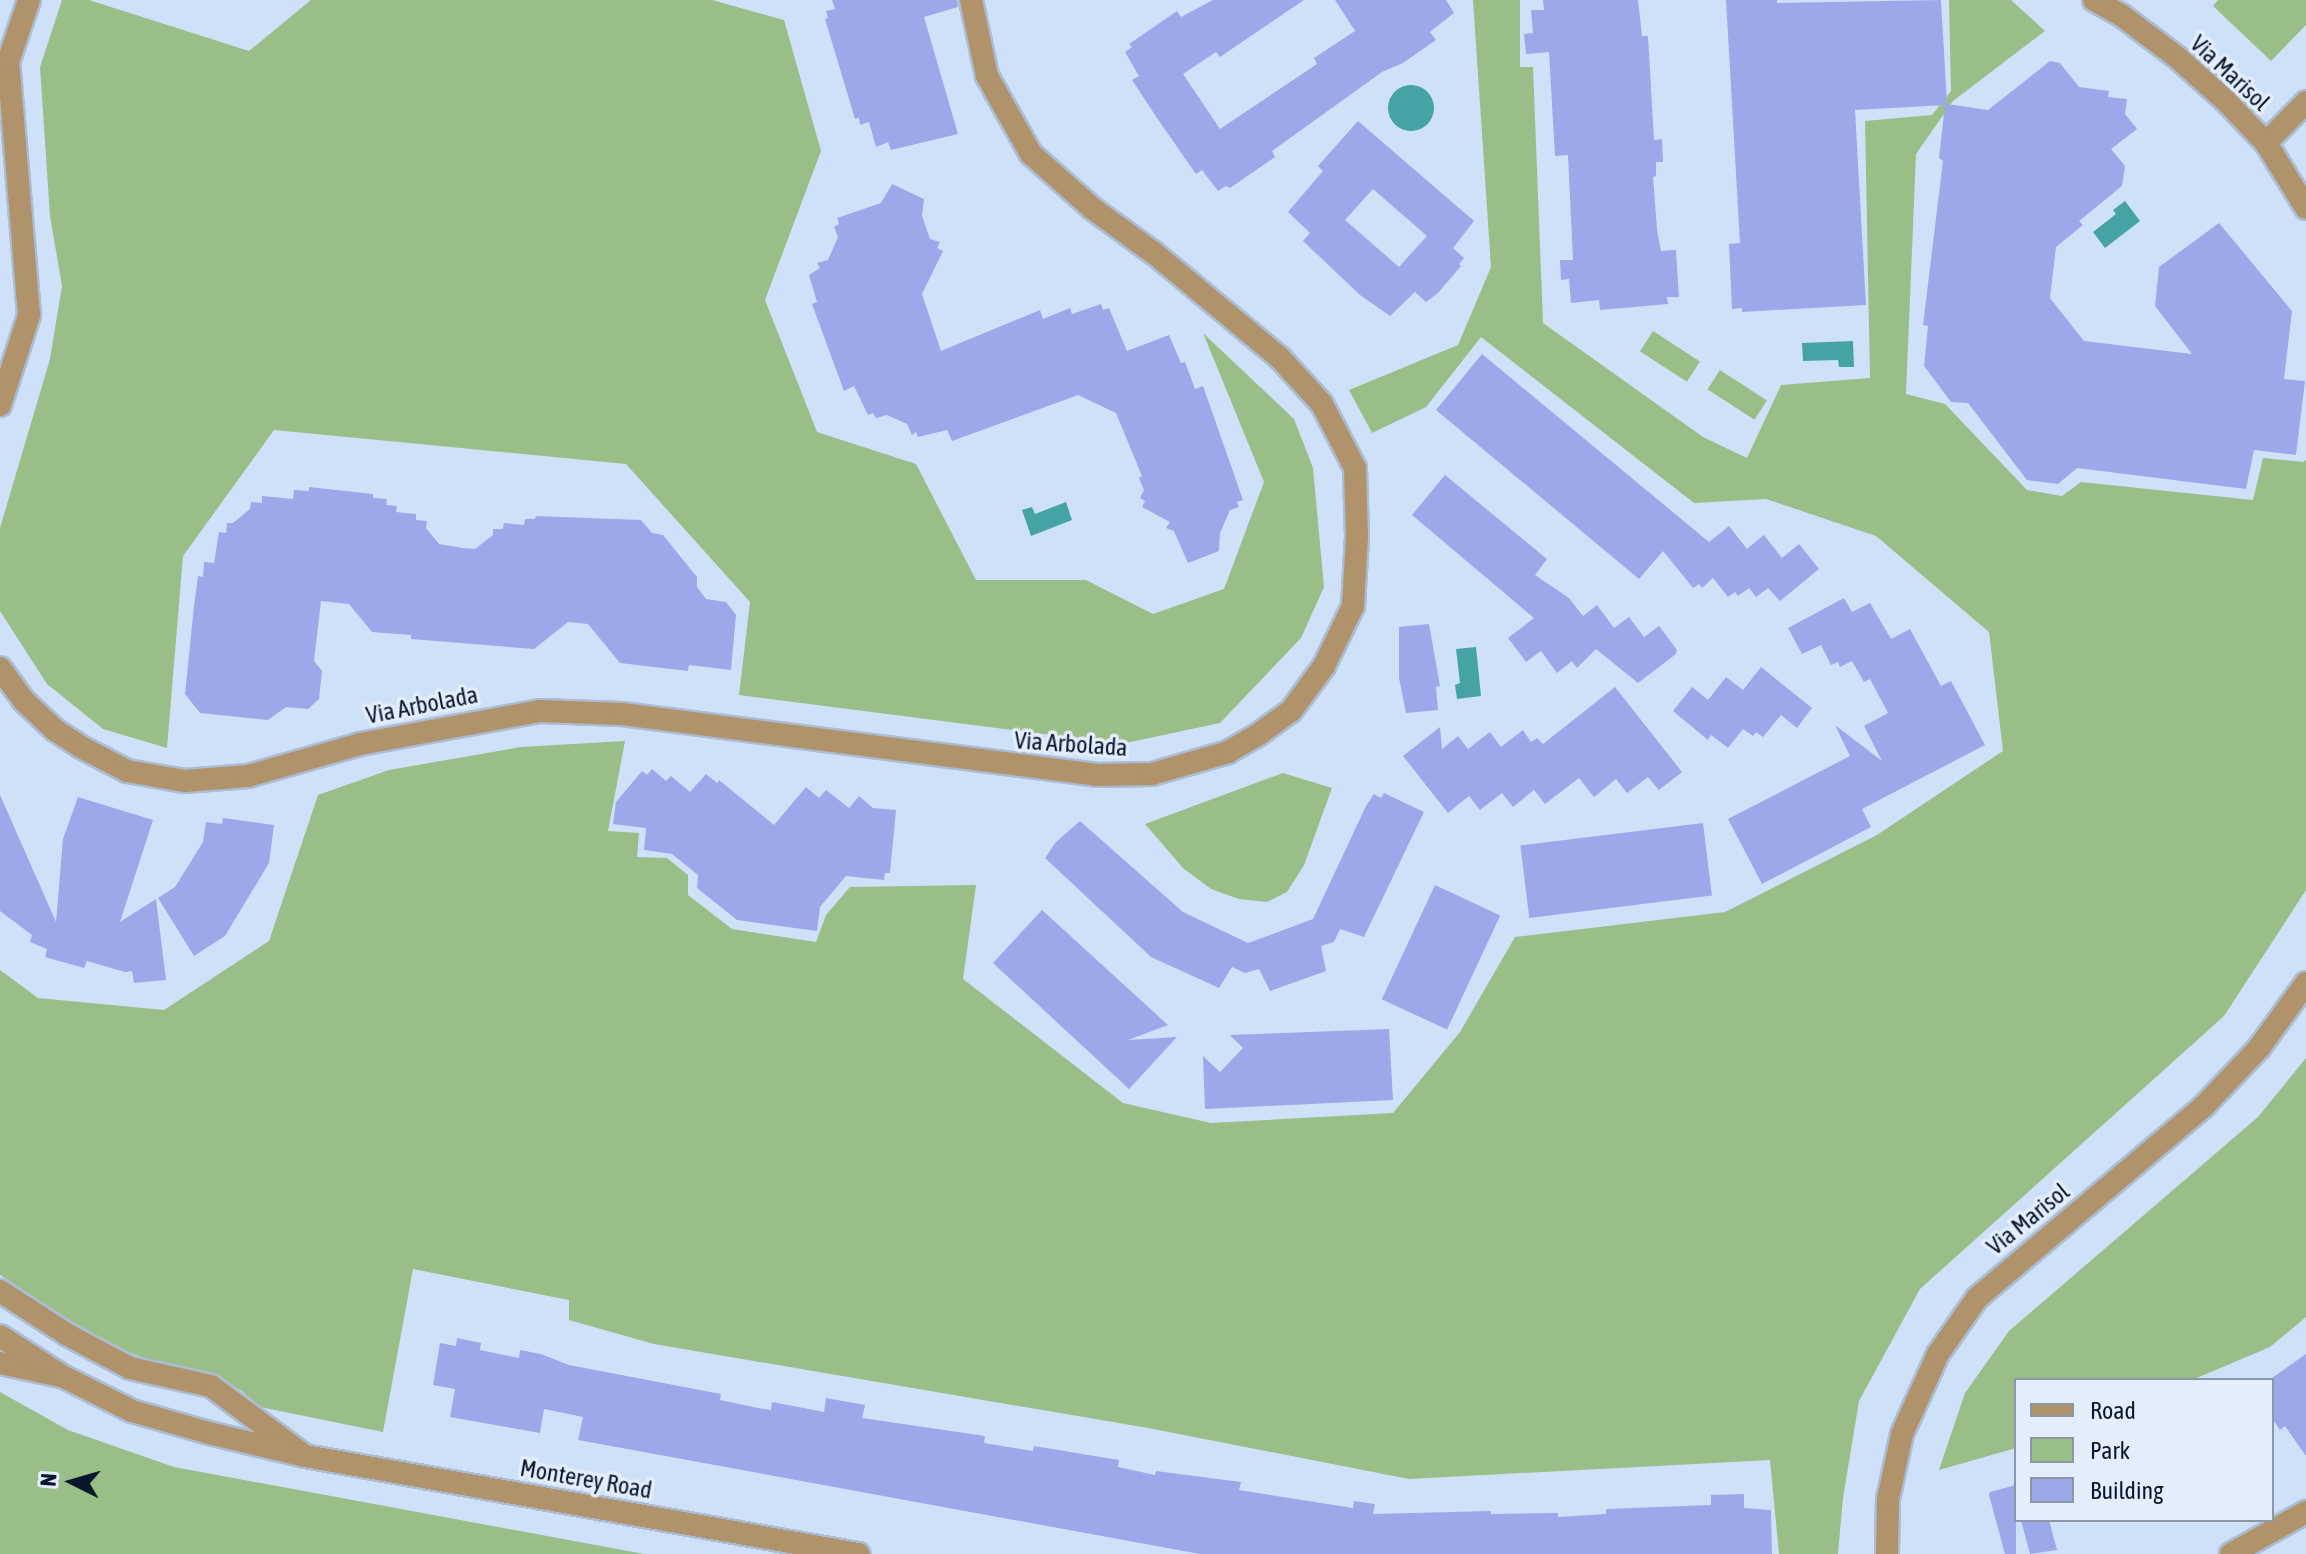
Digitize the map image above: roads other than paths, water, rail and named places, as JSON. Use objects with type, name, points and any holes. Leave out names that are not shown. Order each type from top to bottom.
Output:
[{"type":"street","points":[[0,405],[29,315],[8,62],[29,0]]},
{"type":"street","name":"Via Arbolada","points":[[0,668],[23,700],[55,730],[81,747],[127,771],[185,781],[248,776],[360,744],[540,711],[622,714],[1095,775],[1152,774],[1228,752],[1259,734],[1291,711],[1316,678],[1353,606],[1357,536],[1355,468],[1322,404],[1280,358],[1155,254],[1092,208],[1031,154],[987,76],[971,0]]},
{"type":"street","name":"Via Marisol","points":[[2094,0],[2121,15],[2178,58],[2266,143],[2306,208]]},
{"type":"street","points":[[2266,143],[2306,102]]},
{"type":"street","name":"Via Marisol","points":[[1887,1554],[1888,1499],[1902,1434],[1938,1354],[1977,1298],[2204,1106],[2259,1048],[2306,983]]},
{"type":"street","name":"Monterey Road","points":[[0,1291],[68,1335],[130,1368],[211,1386],[305,1456]]},
{"type":"street","name":"Monterey Road","points":[[0,1336],[62,1376],[132,1411],[305,1456],[858,1554]]},
{"type":"street","name":"Monterey Road","points":[[0,1363],[62,1376]]},
{"type":"street","points":[[2231,1554],[2306,1512]]}]
